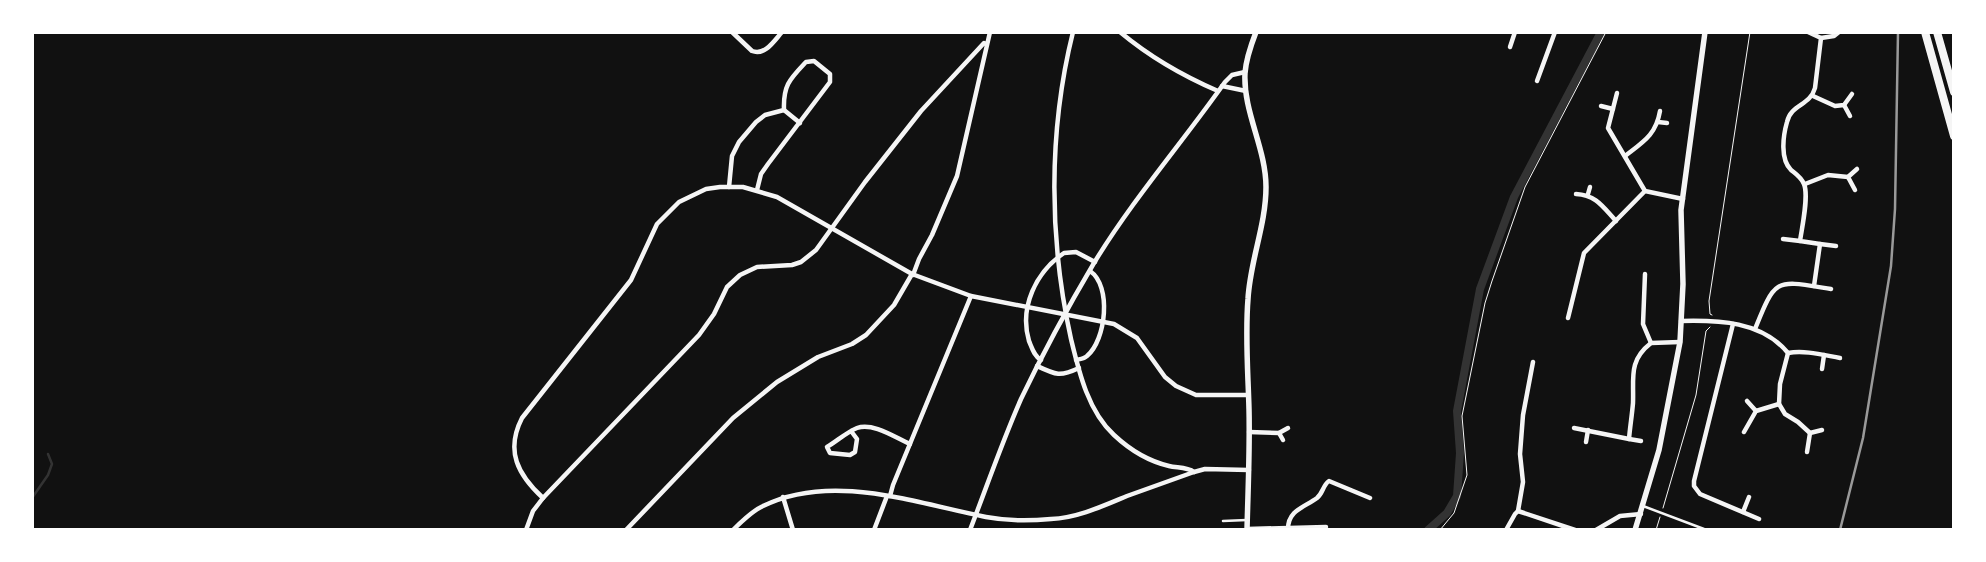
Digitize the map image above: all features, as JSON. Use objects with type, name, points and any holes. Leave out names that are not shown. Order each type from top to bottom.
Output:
[{"type":"highway","points":[[1925,32],[1954,136]]},
{"type":"highway","points":[[1937,32],[1954,92]]},
{"type":"street","points":[[732,32],[756,53],[764,51],[782,32]]},
{"type":"street","points":[[626,530],[733,418],[777,382],[818,357],[852,344],[866,335],[894,305],[913,275],[957,176],[990,32]]},
{"type":"street","points":[[1073,32],[1065,65],[1056,136],[1055,211],[1058,257],[1066,313],[1076,360],[1086,392],[1095,409],[1113,434],[1136,453],[1146,458],[1171,467],[1190,469],[1194,472]]},
{"type":"street","points":[[1120,32],[1158,60],[1218,92]]},
{"type":"street","points":[[1256,32],[1245,72],[1246,91],[1261,149],[1266,186],[1265,205],[1248,299],[1249,470],[1247,529],[1326,526]]},
{"type":"street","points":[[1510,46],[1515,32]]},
{"type":"street","points":[[1537,81],[1555,32]]},
{"type":"street","points":[[1635,530],[1660,450],[1680,342],[1682,199],[1705,32]]},
{"type":"street","points":[[1808,32],[1821,38],[1834,36],[1839,32]]},
{"type":"street","points":[[1800,241],[1806,193],[1800,177],[1784,158],[1783,149],[1786,123],[1789,116],[1793,110],[1813,96],[1821,38]]},
{"type":"street","points":[[526,530],[533,511],[543,498],[699,335],[714,314],[727,287],[747,270],[757,266],[792,265],[802,262],[816,250],[865,182],[921,110],[969,58],[984,43],[986,44]]},
{"type":"street","points":[[757,190],[761,174],[800,123],[831,78],[830,74],[814,61],[806,62],[786,85],[784,110]]},
{"type":"street","points":[[970,530],[998,453],[1037,366],[1095,262],[1127,212],[1222,86],[1232,75],[1245,72]]},
{"type":"street","points":[[1222,86],[1246,91]]},
{"type":"street","points":[[1617,93],[1608,128],[1645,191],[1682,199]]},
{"type":"street","points":[[1813,96],[1835,106],[1844,105],[1852,94]]},
{"type":"street","points":[[1844,105],[1850,116]]},
{"type":"street","points":[[1601,106],[1613,108]]},
{"type":"street","points":[[784,110],[800,123]]},
{"type":"street","points":[[729,186],[732,156],[739,142],[756,122],[765,116],[784,110]]},
{"type":"street","points":[[1625,156],[1651,135],[1658,122],[1660,111]]},
{"type":"street","points":[[1658,122],[1667,124]]},
{"type":"street","points":[[1804,184],[1828,175],[1848,177],[1857,169]]},
{"type":"street","points":[[1848,177],[1855,190]]},
{"type":"street","points":[[543,498],[526,481],[518,465],[514,447],[515,436],[522,418],[631,280],[657,224],[679,202],[692,194],[706,189],[729,186],[757,190],[777,197],[913,275],[971,296],[1102,320],[1114,324],[1138,338],[1165,377],[1187,392],[1207,396],[1248,395]]},
{"type":"street","points":[[1588,194],[1590,187]]},
{"type":"street","points":[[1568,318],[1584,253],[1645,191]]},
{"type":"street","points":[[1576,194],[1588,194],[1616,221]]},
{"type":"street","points":[[1783,239],[1836,246]]},
{"type":"street","points":[[1814,286],[1820,244]]},
{"type":"street","points":[[1041,360],[1032,350],[1028,337],[1026,315],[1036,283],[1064,252],[1076,252],[1095,262]]},
{"type":"street","points":[[1076,360],[1085,358],[1092,351],[1099,337],[1104,309],[1101,286],[1096,276],[1090,271]]},
{"type":"street","points":[[1645,274],[1643,324],[1651,343]]},
{"type":"street","points":[[1755,329],[1768,298],[1779,286],[1787,283],[1831,289]]},
{"type":"street","points":[[874,530],[971,296]]},
{"type":"street","points":[[1681,321],[1713,321],[1755,329],[1773,339],[1788,353]]},
{"type":"street","points":[[1733,324],[1730,344],[1694,486],[1700,494],[1760,519]]},
{"type":"street","points":[[1628,439],[1632,408],[1632,372],[1639,356],[1651,343],[1680,342]]},
{"type":"street","points":[[1788,353],[1796,352],[1840,358]]},
{"type":"street","points":[[1788,353],[1780,384],[1779,404],[1785,414],[1810,433]]},
{"type":"street","points":[[1822,369],[1824,355]]},
{"type":"street","points":[[1506,530],[1518,511],[1523,482],[1520,454],[1523,415],[1534,362]]},
{"type":"street","points":[[1037,366],[1060,375],[1068,374],[1079,368]]},
{"type":"street","points":[[1746,401],[1756,411]]},
{"type":"street","points":[[1744,432],[1756,411],[1779,404]]},
{"type":"street","points":[[852,431],[858,440],[856,452],[850,454],[830,453],[827,447],[852,431],[859,427],[874,428],[910,444]]},
{"type":"street","points":[[1249,432],[1279,433],[1288,428]]},
{"type":"street","points":[[1574,428],[1612,437],[1641,441]]},
{"type":"street","points":[[1586,442],[1588,430]]},
{"type":"street","points":[[1810,433],[1822,430]]},
{"type":"street","points":[[1279,433],[1282,440]]},
{"type":"street","points":[[1807,452],[1810,433]]},
{"type":"street","points":[[733,530],[761,507],[783,497],[798,494],[847,491],[889,496],[1010,520],[1053,519],[1085,512],[1205,469],[1249,470]]},
{"type":"street","points":[[1288,528],[1288,523],[1294,514],[1318,497],[1325,484],[1329,481],[1370,498]]},
{"type":"street","points":[[783,497],[793,530]]},
{"type":"street","points":[[1743,512],[1749,498]]},
{"type":"street","points":[[1518,511],[1575,530]]},
{"type":"street","points":[[1596,530],[1620,516],[1641,514]]},
{"type":"lane","points":[[1643,506],[1704,528]]},
{"type":"lane","points":[[1223,521],[1247,520]]},
{"type":"path","points":[[1440,530],[1454,513],[1467,476],[1462,416],[1481,322],[1492,281],[1525,187],[1606,32]]},
{"type":"path","points":[[1656,530],[1692,408],[1706,330],[1712,327],[1713,316],[1710,314],[1710,301],[1750,32]]},
{"type":"waterway","points":[[1428,530],[1447,513],[1457,496],[1460,453],[1457,411],[1480,289],[1514,197],[1601,32]]},
{"type":"waterway","points":[[32,498],[48,475],[52,464],[48,454]]},
{"type":"railway","points":[[1840,530],[1863,438],[1891,266],[1895,209],[1898,32]]}]
